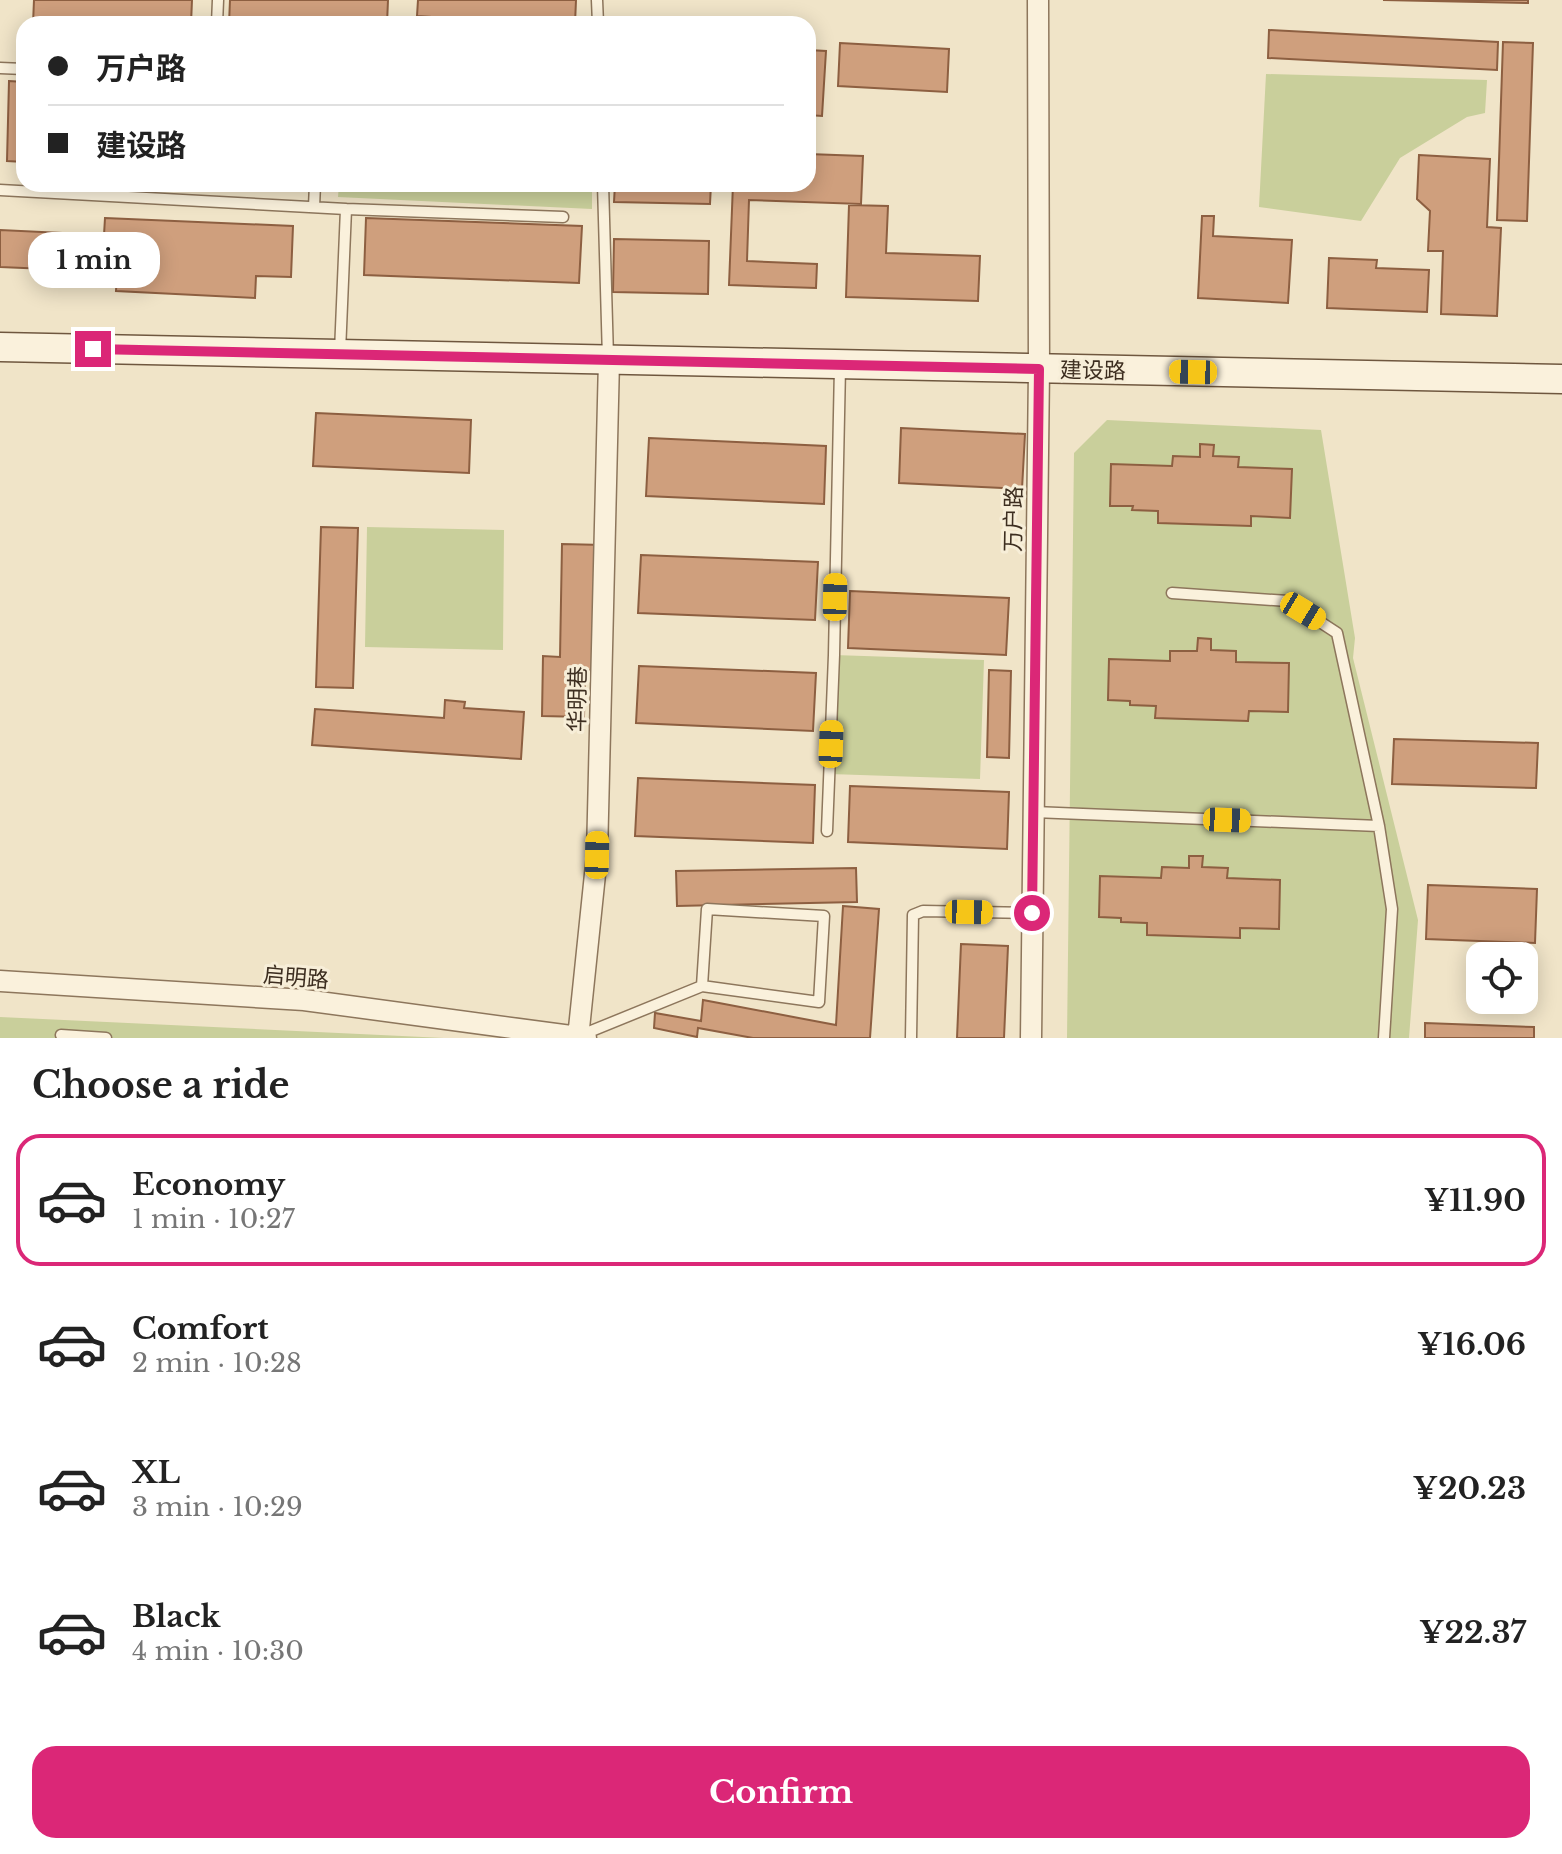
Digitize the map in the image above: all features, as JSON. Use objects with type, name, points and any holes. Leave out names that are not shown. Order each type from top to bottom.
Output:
[{"type":"street","name":"万户路","points":[[1031,1038],[1039,369],[1038,0]]},
{"type":"street","name":"建设路","points":[[0,347],[1562,379]]},
{"type":"street","name":"华明巷","points":[[580,1037],[597,855],[609,360]]},
{"type":"street","name":"启明路","points":[[0,981],[304,1000],[580,1037]]},
{"type":"lane","points":[[37,192],[563,217]]},
{"type":"lane","points":[[314,207],[315,192]]},
{"type":"lane","points":[[603,192],[609,360]]},
{"type":"lane","points":[[340,354],[346,209]]},
{"type":"lane","points":[[827,831],[840,365]]},
{"type":"lane","points":[[1172,593],[1288,601],[1337,633],[1379,826],[1392,909],[1384,1038]]},
{"type":"lane","points":[[1034,812],[1379,826]]},
{"type":"lane","points":[[580,1037],[702,986],[819,1002],[824,916],[707,909],[702,986]]},
{"type":"lane","points":[[911,1038],[913,915],[923,911],[1032,913]]},
{"type":"lane","points":[[61,1035],[106,1038]]},
{"type":"green space","points":[[1266,74],[1487,80],[1485,113],[1467,117],[1400,158],[1361,221],[1259,207]]},
{"type":"green space","points":[[338,192],[592,192],[592,209],[338,197]]},
{"type":"green space","points":[[1107,420],[1321,430],[1355,638],[1353,658],[1418,920],[1409,1038],[1067,1038],[1074,453]]},
{"type":"green space","points":[[367,527],[504,530],[503,650],[365,647]]},
{"type":"green space","points":[[834,655],[984,660],[980,779],[830,774]]},
{"type":"green space","points":[[0,1017],[444,1038],[0,1038]]},
{"type":"building","points":[[34,0],[192,0],[191,16],[33,16]]},
{"type":"building","points":[[230,0],[388,0],[387,16],[229,16]]},
{"type":"building","points":[[418,0],[576,0],[575,16],[417,16]]},
{"type":"building","points":[[1383,0],[1528,0],[1528,3]]},
{"type":"building","points":[[1269,30],[1498,42],[1497,70],[1268,58]]},
{"type":"building","points":[[1503,42],[1533,43],[1527,221],[1497,220]]},
{"type":"building","points":[[840,43],[949,49],[947,92],[838,86]]},
{"type":"building","points":[[816,50],[826,51],[822,116],[816,116]]},
{"type":"building","points":[[9,81],[16,81],[16,162],[7,161]]},
{"type":"building","points":[[816,154],[863,156],[861,204],[749,200],[747,261],[817,264],[816,288],[729,285],[733,192],[816,192]]},
{"type":"building","points":[[1419,155],[1490,159],[1487,227],[1501,228],[1497,316],[1441,314],[1443,251],[1428,251],[1430,211],[1417,199]]},
{"type":"building","points":[[615,192],[711,192],[710,204],[614,202]]},
{"type":"building","points":[[849,205],[888,206],[886,253],[980,256],[978,301],[846,297]]},
{"type":"building","points":[[1202,216],[1214,216],[1213,236],[1292,240],[1288,303],[1198,298]]},
{"type":"building","points":[[105,218],[293,226],[291,277],[256,276],[255,298],[116,291],[117,272],[0,267],[0,230],[104,235]]},
{"type":"building","points":[[366,218],[582,226],[579,283],[364,275]]},
{"type":"building","points":[[614,239],[709,241],[708,294],[613,292]]},
{"type":"building","points":[[1329,258],[1377,260],[1376,268],[1429,270],[1427,312],[1327,308]]},
{"type":"building","points":[[316,413],[471,420],[469,473],[313,466]]},
{"type":"building","points":[[901,428],[1025,434],[1022,489],[899,483]]},
{"type":"building","points":[[649,438],[826,446],[824,504],[646,496]]},
{"type":"building","points":[[1200,444],[1214,445],[1213,456],[1239,457],[1238,467],[1292,469],[1290,518],[1251,516],[1251,526],[1158,523],[1158,511],[1110,506],[1111,464],[1172,466],[1173,456],[1200,457]]},
{"type":"building","points":[[321,527],[358,528],[353,688],[316,687]]},
{"type":"building","points":[[562,544],[603,545],[600,670],[585,670],[584,717],[542,716],[543,656],[560,657]]},
{"type":"building","points":[[641,555],[818,562],[815,620],[638,613]]},
{"type":"building","points":[[850,591],[1009,598],[1006,655],[848,648]]},
{"type":"building","points":[[1198,638],[1211,639],[1211,650],[1236,651],[1236,662],[1289,663],[1288,712],[1249,711],[1248,721],[1155,718],[1156,706],[1108,700],[1109,659],[1170,661],[1170,651],[1197,651]]},
{"type":"building","points":[[639,666],[816,673],[813,731],[636,723]]},
{"type":"building","points":[[989,670],[1011,671],[1009,758],[987,757]]},
{"type":"building","points":[[445,700],[465,702],[464,708],[524,712],[521,759],[312,745],[315,709],[444,718]]},
{"type":"building","points":[[1394,739],[1538,743],[1536,788],[1392,784]]},
{"type":"building","points":[[638,778],[815,785],[813,843],[635,836]]},
{"type":"building","points":[[850,786],[1009,792],[1007,849],[848,842]]},
{"type":"building","points":[[1189,856],[1203,856],[1202,867],[1228,868],[1227,878],[1280,880],[1279,929],[1240,928],[1240,938],[1147,935],[1147,923],[1099,917],[1100,876],[1161,878],[1162,867],[1189,868]]},
{"type":"building","points":[[856,868],[857,902],[677,906],[676,871]]},
{"type":"building","points":[[1428,885],[1537,889],[1535,942],[1426,939]]},
{"type":"building","points":[[843,906],[879,909],[870,1038],[753,1038],[698,1028],[697,1037],[654,1028],[655,1013],[701,1021],[703,1000],[836,1025]]},
{"type":"building","points":[[961,944],[1008,946],[1004,1038],[957,1038]]},
{"type":"building","points":[[1425,1023],[1534,1027],[1534,1038],[1425,1038]]},
{"type":"route","points":[[93,349],[1039,369],[1032,913]]}]
